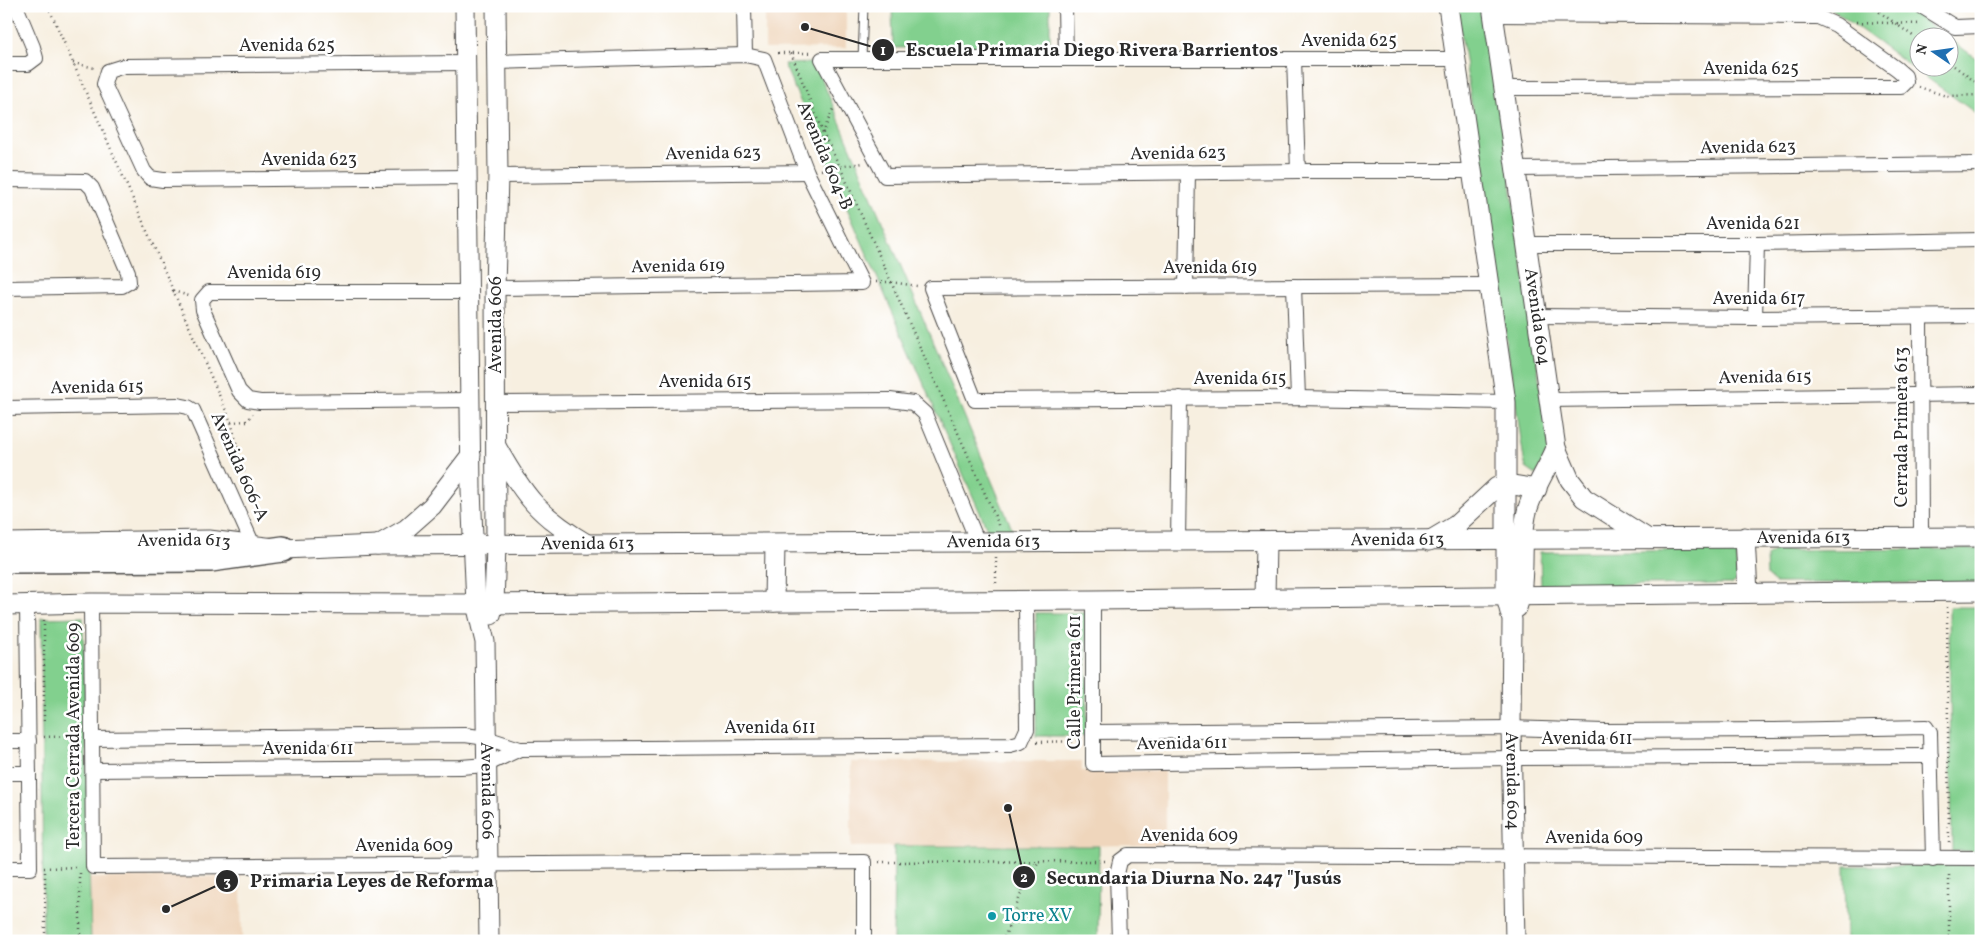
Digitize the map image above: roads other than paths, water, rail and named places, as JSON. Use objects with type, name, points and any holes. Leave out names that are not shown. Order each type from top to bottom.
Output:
[{"type":"highway","points":[[6,560],[211,559],[284,549]]},
{"type":"street","points":[[6,64],[28,64],[36,58],[16,6]]},
{"type":"street","name":"Avenida 606","points":[[465,6],[473,546],[485,604]]},
{"type":"street","name":"Avenida 606","points":[[488,941],[485,604],[496,546],[495,288],[498,176],[496,6]]},
{"type":"street","points":[[497,62],[745,55],[744,6]]},
{"type":"street","points":[[1065,6],[1066,58]]},
{"type":"street","name":"Avenida 604","points":[[1448,6],[1506,402],[1507,484],[1515,540],[1511,728],[1515,856],[1515,941]]},
{"type":"street","points":[[1921,6],[1952,26],[1981,26]]},
{"type":"street","name":"Avenida 625","points":[[1492,10],[1803,17],[1827,20],[1901,72],[1905,76],[1906,82],[1901,87],[1892,88],[1503,88]]},
{"type":"street","name":"Avenida 604","points":[[1492,10],[1556,448],[1515,540]]},
{"type":"street","name":"Avenida 604-B","points":[[745,55],[764,59],[807,172],[862,283]]},
{"type":"street","name":"Avenida 625","points":[[885,176],[822,59],[1456,60]]},
{"type":"street","points":[[1294,59],[1298,171]]},
{"type":"street","name":"Avenida 625","points":[[150,178],[144,171],[104,84],[108,71],[124,66],[466,63]]},
{"type":"street","name":"Avenida 623","points":[[1515,169],[1981,164]]},
{"type":"street","name":"Avenida 623","points":[[885,176],[1472,171]]},
{"type":"street","name":"Avenida 623","points":[[498,176],[807,172]]},
{"type":"street","points":[[1186,287],[1188,172]]},
{"type":"street","name":"Avenida 623","points":[[150,178],[163,180],[468,177]]},
{"type":"street","points":[[6,180],[85,181],[92,188],[128,272],[129,282],[122,286],[6,288]]},
{"type":"street","name":"Avenida 621","points":[[1526,244],[1757,244],[1981,240]]},
{"type":"street","points":[[1755,318],[1757,244]]},
{"type":"street","name":"Avenida 619","points":[[495,288],[862,283]]},
{"type":"street","name":"Avenida 619","points":[[975,400],[931,288],[1489,285]]},
{"type":"street","points":[[1294,286],[1298,398]]},
{"type":"street","name":"Avenida 619","points":[[202,300],[209,292],[470,292]]},
{"type":"street","name":"Avenida 606-A","points":[[202,300],[203,310],[239,391],[248,400],[260,402],[472,400]]},
{"type":"street","name":"Avenida 617","points":[[1537,316],[1755,318],[1981,316]]},
{"type":"street","name":"Cerrada Primera 613","points":[[1920,317],[1921,537]]},
{"type":"street","name":"Avenida 615","points":[[1549,400],[1981,394]]},
{"type":"street","points":[[1178,542],[1180,398]]},
{"type":"street","name":"Avenida 615","points":[[975,400],[1298,398],[1506,402]]},
{"type":"street","name":"Avenida 615","points":[[496,403],[890,400],[913,403],[925,414],[987,543]]},
{"type":"street","name":"Avenida 615","points":[[6,408],[178,405],[188,407]]},
{"type":"street","name":"Avenida 606-A","points":[[188,407],[193,410],[253,545]]},
{"type":"street","points":[[496,446],[525,494],[540,512],[562,529],[588,544]]},
{"type":"street","points":[[1556,448],[1570,480],[1584,498],[1648,539]]},
{"type":"street","points":[[377,545],[406,529],[432,506],[471,455]]},
{"type":"street","points":[[471,474],[496,474]]},
{"type":"street","points":[[1429,541],[1456,525],[1497,487],[1507,484],[1537,489]]},
{"type":"street","points":[[1746,537],[1748,592]]},
{"type":"street","name":"Avenida 613","points":[[6,543],[209,540],[284,549],[377,545],[496,546],[1981,537]]},
{"type":"street","points":[[1265,598],[1266,542]]},
{"type":"street","points":[[774,602],[775,544]]},
{"type":"street","points":[[6,605],[1094,600],[1980,591]]},
{"type":"street","name":"Avenida 611","points":[[86,738],[455,735],[486,738],[520,749],[1010,745],[1021,742],[1027,729],[1026,600]]},
{"type":"street","name":"Calle Primera 611","points":[[1093,764],[1094,600]]},
{"type":"street","name":"Tercera Cerrada Avenida 609","points":[[91,604],[86,738],[92,770],[94,867]]},
{"type":"street","points":[[6,868],[30,868],[27,605]]},
{"type":"street","name":"Avenida 611","points":[[1093,736],[1511,728],[1614,730],[1928,728],[1930,733],[1930,756],[1512,758],[1093,764]]},
{"type":"street","points":[[6,741],[29,741]]},
{"type":"street","name":"Avenida 611","points":[[92,770],[451,767],[486,765],[520,749]]},
{"type":"street","points":[[1930,756],[1933,859]]},
{"type":"street","points":[[6,773],[29,773]]},
{"type":"street","name":"Avenida 609","points":[[1119,941],[1117,874],[1120,861],[1128,855],[1980,858]]},
{"type":"street","name":"Avenida 609","points":[[94,867],[864,862],[864,941]]},
{"type":"lane","points":[[862,59],[864,6]]},
{"type":"place","name":"Escuela Primaria Diego Rivera Barrientos","points":[[805,27]]},
{"type":"place","name":"Secundaria Diurna No. 247 \"Jusús","points":[[1008,808]]},
{"type":"place","name":"Primaria Leyes de Reforma","points":[[166,909]]},
{"type":"place","name":"Torre XV","points":[[992,916]]}]
